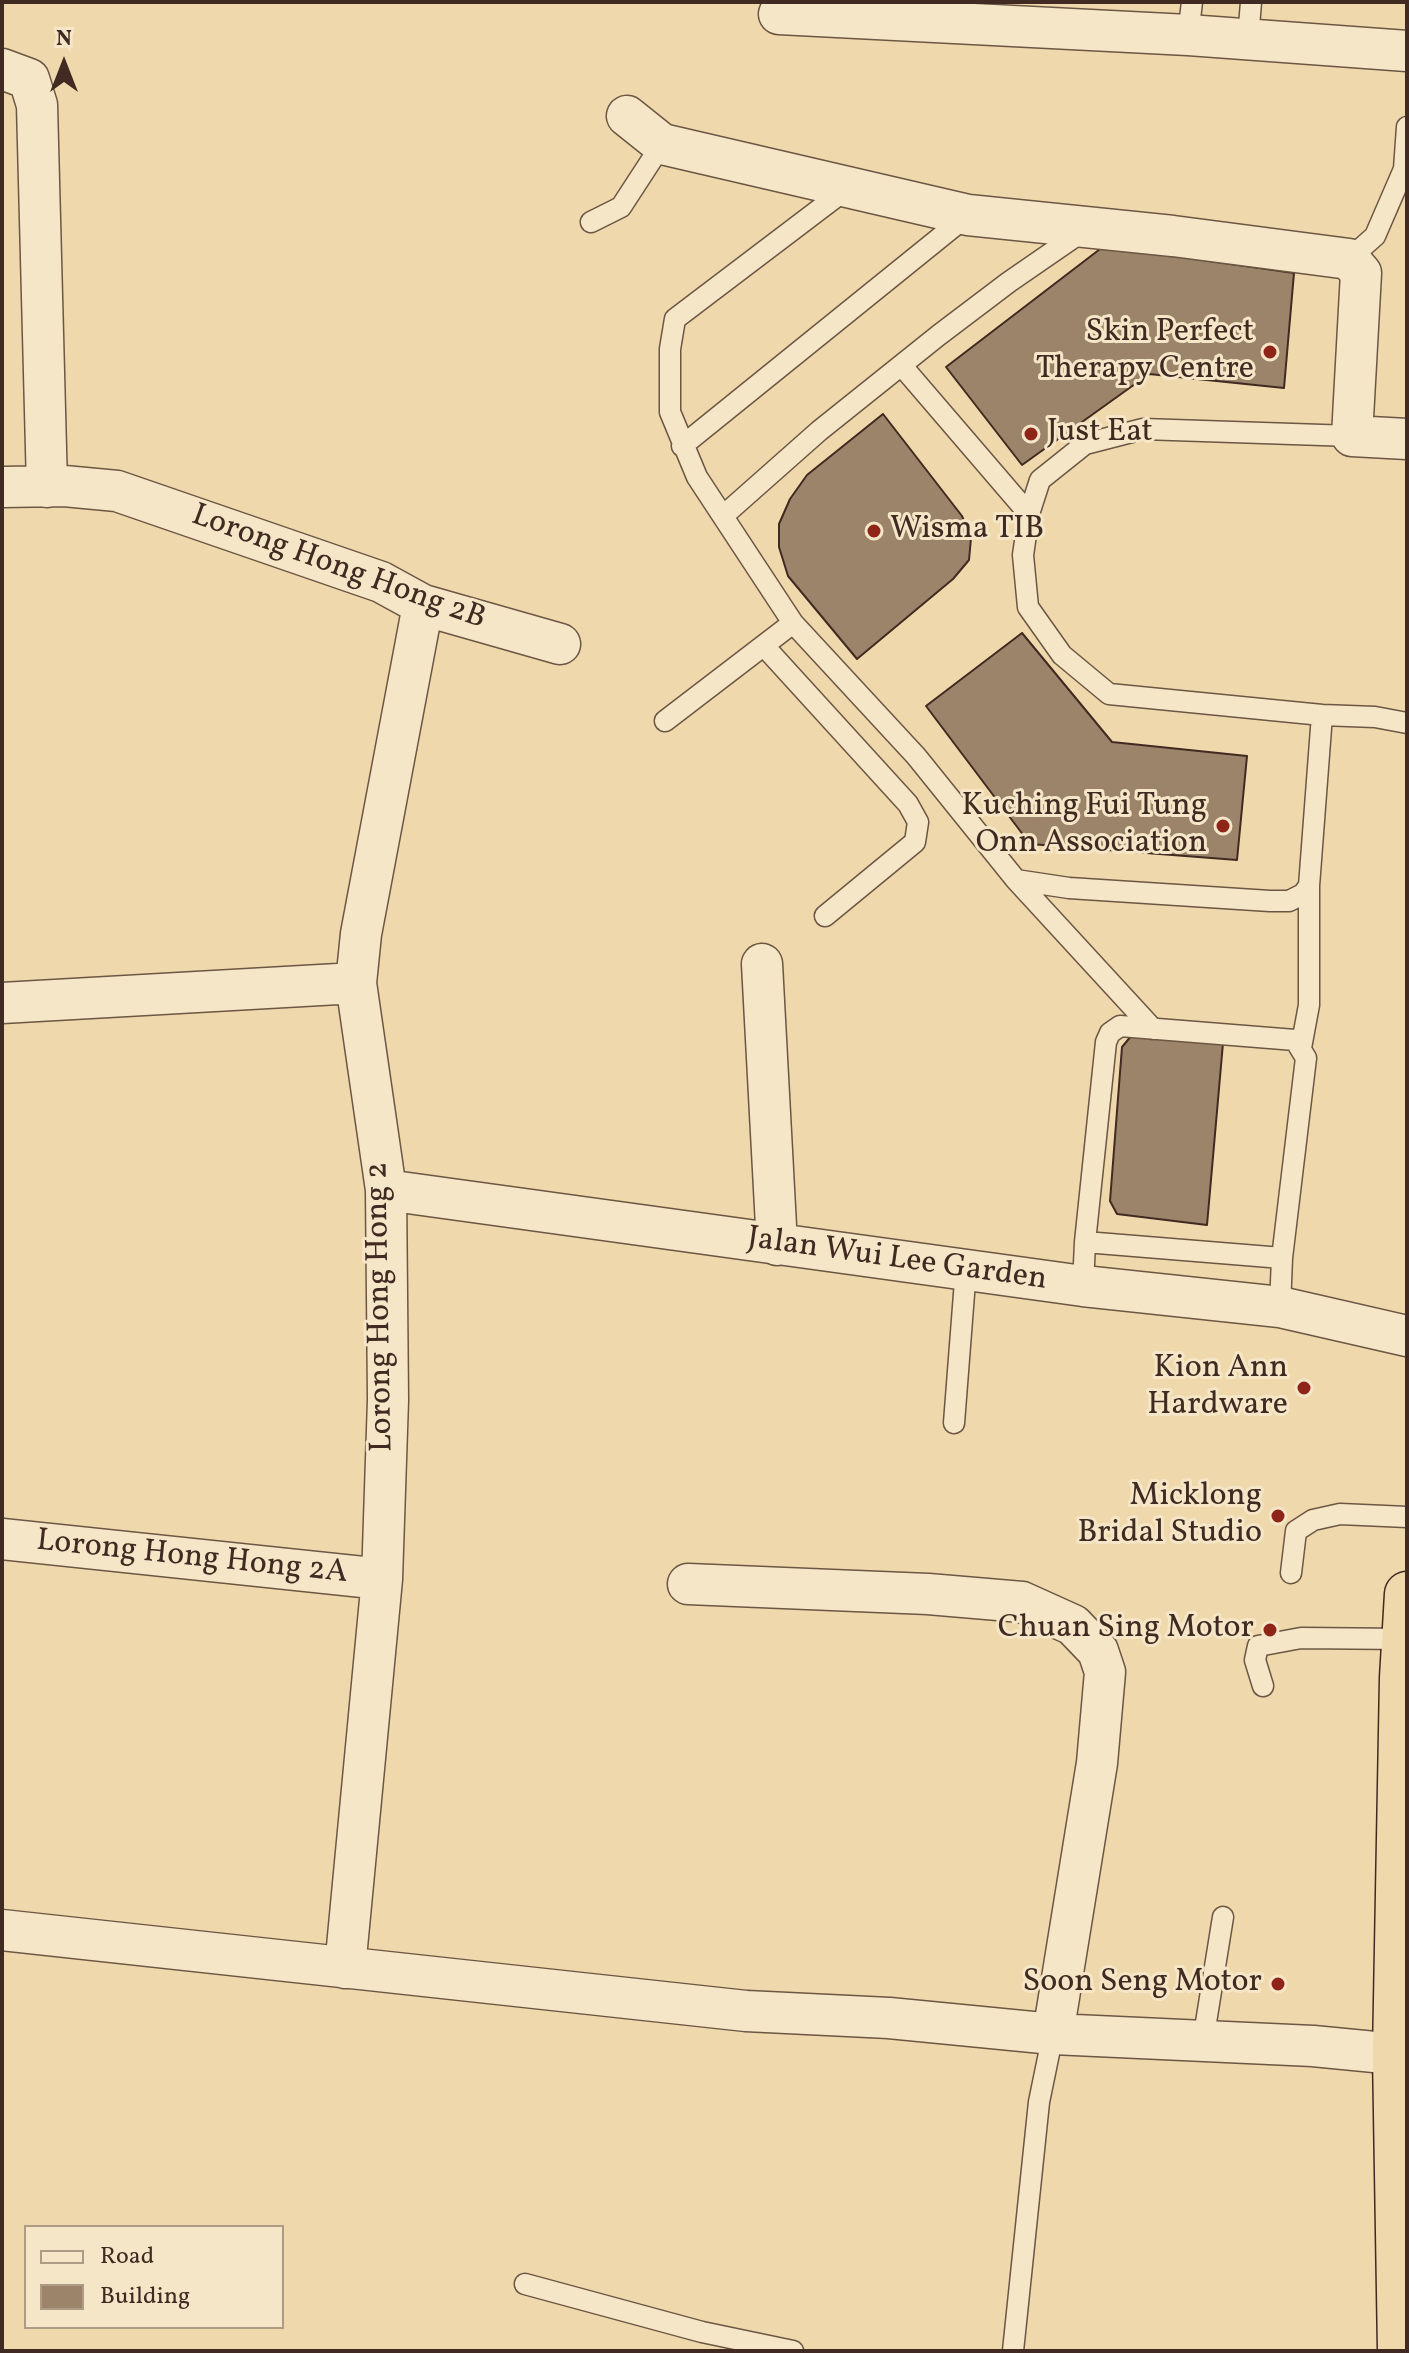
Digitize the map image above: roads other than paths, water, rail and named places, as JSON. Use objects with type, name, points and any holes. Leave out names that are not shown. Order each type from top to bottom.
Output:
[{"type":"highway","points":[[1400,2351],[1395,2054],[1407,1594]]},
{"type":"street","points":[[779,14],[996,14],[1249,20],[1407,51]]},
{"type":"street","points":[[2,69],[29,79],[37,105],[47,487]]},
{"type":"street","points":[[627,116],[662,144],[968,215],[1173,236],[1349,259],[1361,273],[1352,436],[1407,439]]},
{"type":"street","name":"Lorong Hong Hong 2B","points":[[2,487],[117,491],[381,582],[423,605],[560,644]]},
{"type":"street","name":"Lorong Hong Hong 2","points":[[345,1968],[382,1579],[388,1400],[386,1190],[356,983],[361,934],[423,605]]},
{"type":"street","points":[[762,964],[777,1245]]},
{"type":"street","points":[[2,1003],[356,983]]},
{"type":"street","name":"Jalan Wui Lee Garden","points":[[386,1190],[1083,1286],[1280,1307],[1407,1336]]},
{"type":"street","name":"Lorong Hong Hong 2A","points":[[2,1539],[382,1579]]},
{"type":"street","points":[[688,1584],[928,1594],[1022,1602],[1073,1625],[1098,1651],[1105,1672],[1097,1763],[1053,2034]]},
{"type":"street","points":[[2,1930],[746,2011],[889,2018],[1053,2034],[1313,2046],[1395,2054]]},
{"type":"lane","points":[[1349,259],[1375,236],[1404,169],[1407,127]]},
{"type":"lane","points":[[591,222],[621,207],[662,144]]},
{"type":"lane","points":[[849,187],[675,319],[670,349],[670,412],[682,446],[697,477],[793,623],[916,756],[1016,880],[1153,1029]]},
{"type":"lane","points":[[682,446],[968,215]]},
{"type":"lane","points":[[723,516],[819,431],[1009,282],[1086,229]]},
{"type":"lane","points":[[902,366],[1029,514]]},
{"type":"lane","points":[[1352,436],[1143,429],[1085,444],[1040,480],[1029,514],[1023,555],[1028,607],[1062,655],[1109,694],[1322,715],[1375,717],[1407,723]]},
{"type":"lane","points":[[665,721],[793,623]]},
{"type":"lane","points":[[764,646],[908,804],[918,822],[915,842],[825,916]]},
{"type":"lane","points":[[1301,1048],[1309,1005],[1309,886],[1322,715]]},
{"type":"lane","points":[[1016,880],[1069,888],[1270,901],[1289,901],[1303,894],[1309,886]]},
{"type":"lane","points":[[1083,1286],[1106,1042],[1110,1033],[1120,1026],[1295,1040],[1306,1058],[1282,1258],[1280,1307]]},
{"type":"lane","points":[[1085,1242],[1282,1258]]},
{"type":"lane","points":[[954,1423],[966,1268]]},
{"type":"lane","points":[[1291,1573],[1296,1531],[1313,1520],[1340,1514],[1407,1517]]},
{"type":"lane","points":[[1263,1686],[1255,1660],[1258,1646],[1301,1638],[1405,1664]]},
{"type":"lane","points":[[1203,2041],[1223,1917]]},
{"type":"lane","points":[[1013,2351],[1039,2102],[1053,2034]]},
{"type":"lane","points":[[525,2284],[702,2332],[793,2351]]},
{"type":"place","name":"Skin Perfect Therapy Centre","points":[[1270,352]]},
{"type":"place","name":"Just Eat","points":[[1031,434]]},
{"type":"place","name":"Wisma TIB","points":[[874,531]]},
{"type":"place","name":"Kuching Fui Tung Onn Association","points":[[1223,826]]},
{"type":"place","name":"Kion Ann Hardware","points":[[1304,1388]]},
{"type":"place","name":"Micklong Bridal Studio","points":[[1278,1516]]},
{"type":"place","name":"Chuan Sing Motor","points":[[1270,1630]]},
{"type":"place","name":"Soon Seng Motor","points":[[1278,1984]]}]
